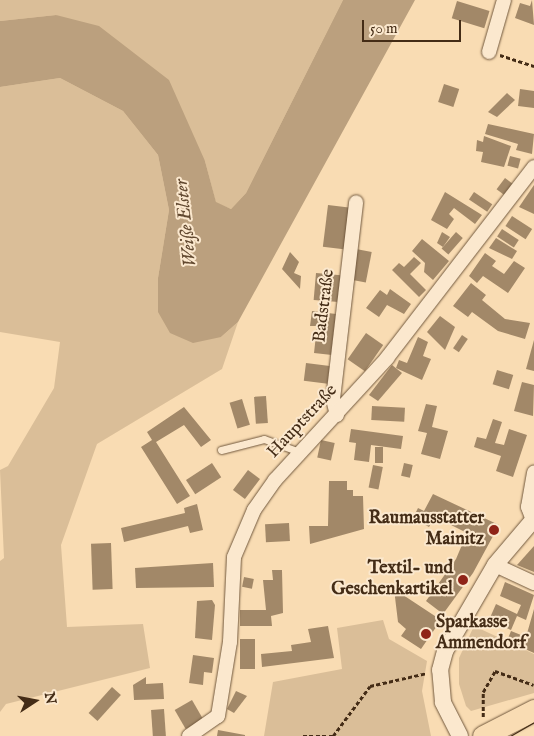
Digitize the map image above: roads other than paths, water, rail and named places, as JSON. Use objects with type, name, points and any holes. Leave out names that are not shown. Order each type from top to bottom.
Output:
[{"type":"main road","points":[[483,736],[534,710]]},
{"type":"street","points":[[489,52],[504,0]]},
{"type":"street","name":"Hauptstraße","points":[[189,736],[218,716],[225,689],[234,557],[242,532],[275,480],[337,415],[436,298],[534,168]]},
{"type":"street","name":"Badstraße","points":[[337,415],[333,399],[356,202]]},
{"type":"street","points":[[460,736],[443,702],[440,670],[456,629],[495,565],[534,520],[528,506],[534,473]]},
{"type":"street","points":[[495,565],[534,583]]},
{"type":"lane","points":[[221,450],[264,438],[300,452]]},
{"type":"water","name":"Weiße Elster","points":[[343,0],[415,0],[238,322],[221,337],[193,343],[170,333],[158,312],[158,278],[169,210],[158,155],[123,111],[60,78],[0,87],[0,21],[56,15],[99,26],[169,80],[205,161],[216,202],[231,209],[246,193]]},
{"type":"tram line","points":[[510,736],[534,722]]},
{"type":"place","name":"Raumausstatter Mainitz","points":[[494,530]]},
{"type":"place","name":"Textil- und Geschenkartikel","points":[[463,580]]},
{"type":"place","name":"Sparkasse Ammendorf","points":[[426,634]]}]
